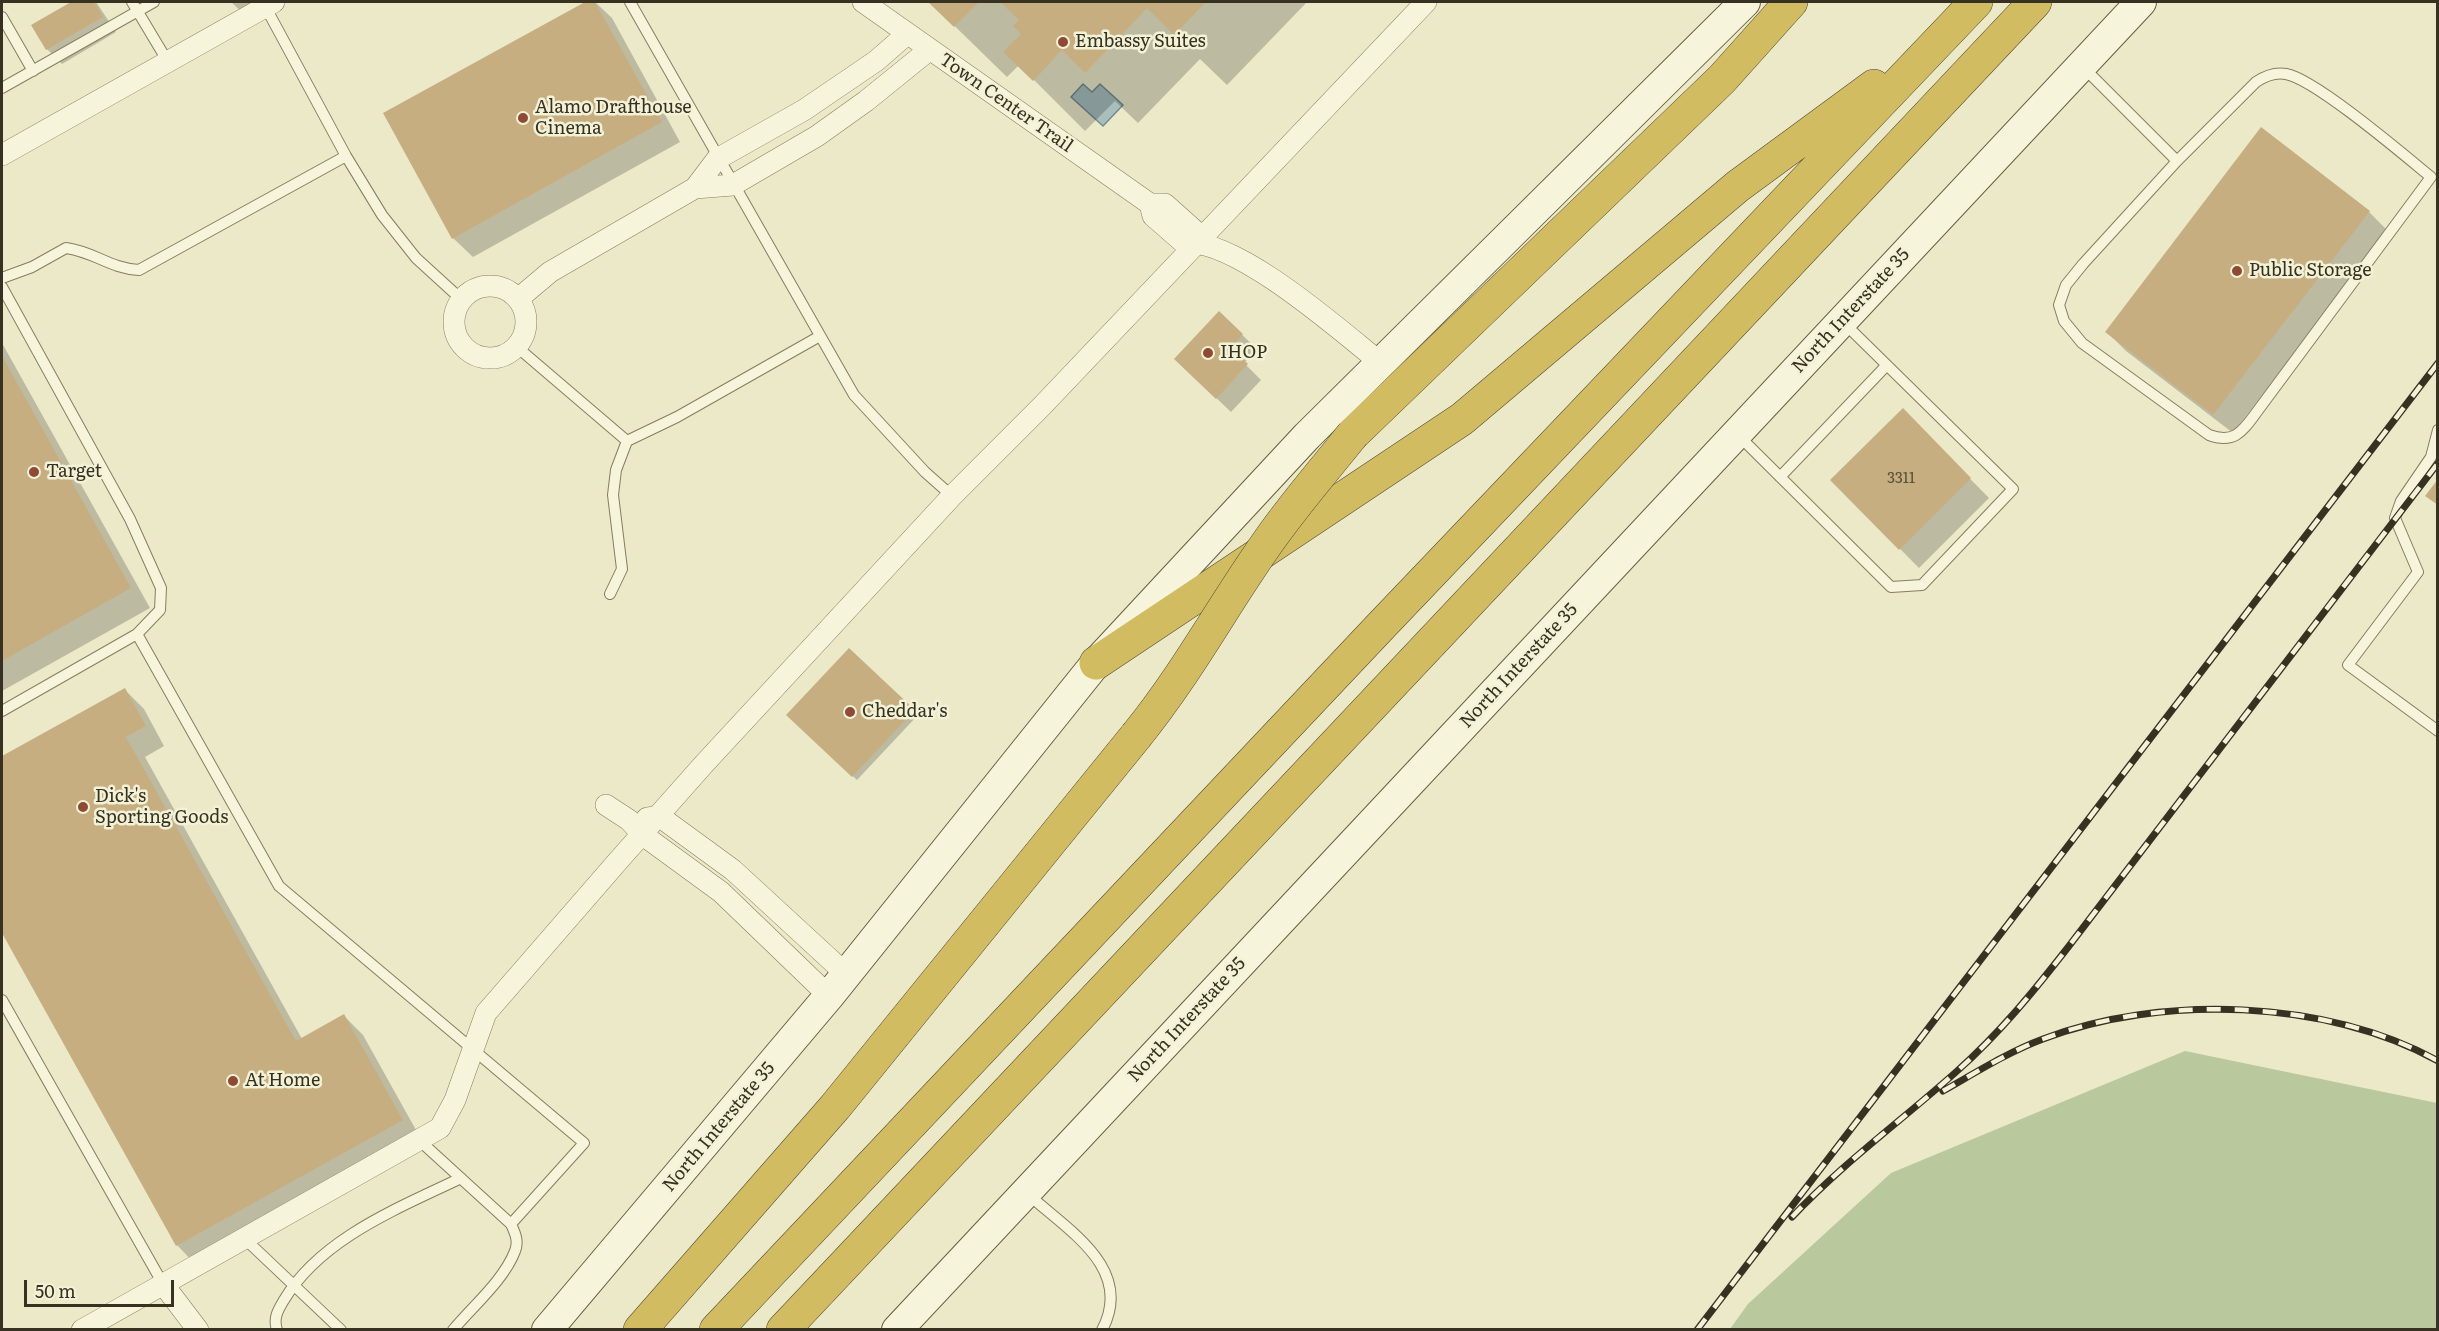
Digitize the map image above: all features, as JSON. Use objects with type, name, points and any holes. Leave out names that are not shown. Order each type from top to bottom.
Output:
[{"type":"highway","points":[[640,1329],[835,1107],[1136,736],[1193,660],[1271,537],[1353,434],[1722,79],[1791,2]]},
{"type":"highway","points":[[716,1329],[1403,602],[1976,2]]},
{"type":"highway","points":[[783,1329],[2035,2]]},
{"type":"highway","points":[[1096,663],[1462,419],[1738,186],[1946,33]]},
{"type":"highway","points":[[792,1329],[825,1285]]},
{"type":"main road","name":"North Interstate 35","points":[[547,1329],[837,985],[1096,663],[1307,436],[1745,2]]},
{"type":"main road","name":"North Interstate 35","points":[[897,1329],[2141,2]]},
{"type":"street","name":"Town Center Trail","points":[[863,2],[1150,204],[1153,216],[1184,243],[1197,242],[1242,261],[1286,287],[1382,364]]},
{"type":"street","points":[[82,1329],[440,1128],[455,1100],[486,1013],[636,828],[659,816],[704,764],[952,496],[1042,406],[1426,2]]},
{"type":"street","points":[[2,155],[269,4]]},
{"type":"street","points":[[695,188],[734,185],[817,136],[842,101],[876,61],[907,34]]},
{"type":"street","points":[[518,299],[550,272],[695,188],[717,159],[804,110],[842,101],[929,50]]},
{"type":"street","points":[[490,286],[511,292],[518,299],[526,319],[526,329],[517,347],[481,367],[472,353],[462,345],[446,325],[470,292],[490,286]]},
{"type":"street","points":[[606,805],[721,892],[837,985]]},
{"type":"street","points":[[659,816],[733,870],[837,985]]},
{"type":"street","points":[[163,1284],[198,1329]]},
{"type":"lane","points":[[2,88],[135,6],[154,2]]},
{"type":"lane","points":[[630,2],[717,159],[854,395],[925,472],[952,496]]},
{"type":"lane","points":[[269,4],[346,156],[382,215],[416,258],[462,300]]},
{"type":"lane","points":[[135,6],[168,62]]},
{"type":"lane","points":[[2,17],[33,71]]},
{"type":"lane","points":[[2081,65],[2177,161]]},
{"type":"lane","points":[[2286,74],[2314,87],[2432,177],[2243,430],[2229,439],[2209,435],[2082,343],[2064,321],[2059,305],[2066,285],[2083,264],[2177,161],[2256,82],[2266,76],[2286,74]]},
{"type":"lane","points":[[2,278],[32,267],[66,248],[92,253],[120,268],[139,270],[346,156]]},
{"type":"lane","points":[[2,287],[130,519],[161,588],[160,610],[137,634],[2,711]]},
{"type":"lane","points":[[1737,434],[1891,587],[1922,585],[2013,489],[1885,367],[1842,321]]},
{"type":"lane","points":[[610,594],[622,569],[613,495],[616,470],[627,441],[677,417],[820,336]]},
{"type":"lane","points":[[517,347],[627,441]]},
{"type":"lane","points":[[1780,477],[1885,367]]},
{"type":"lane","points":[[2438,430],[2431,457],[2401,501],[2395,518],[2418,572],[2348,665],[2438,731]]},
{"type":"lane","points":[[137,634],[279,886],[584,1143],[511,1224]]},
{"type":"lane","points":[[2,1000],[163,1284]]},
{"type":"lane","points":[[419,1140],[511,1224],[517,1236],[516,1250],[500,1275],[453,1329]]},
{"type":"lane","points":[[277,1329],[276,1313],[293,1286],[315,1262],[352,1235],[461,1178]]},
{"type":"lane","points":[[1026,1191],[1098,1257],[1106,1271],[1110,1285],[1110,1301],[1102,1329]]},
{"type":"lane","points":[[245,1239],[341,1329]]},
{"type":"green space","points":[[2185,1051],[2437,1103],[2437,1329],[1730,1329],[1748,1304],[1891,1173]]},
{"type":"shaded area","points":[[1083,84],[1092,92],[1100,84],[1123,105],[1103,126],[1071,97]]},
{"type":"building","points":[[71,2],[94,2],[103,17],[46,50],[31,25]]},
{"type":"building","name":"Alamo Drafthouse Cinema","points":[[585,2],[595,2],[662,122],[452,239],[383,113]]},
{"type":"building","points":[[928,2],[979,2],[954,27]]},
{"type":"building","name":"Embassy Suites","points":[[1000,2],[1206,2],[1174,35],[1147,8],[1085,73],[1062,50],[1033,81],[1003,52],[1021,34],[1013,26],[1019,20]]},
{"type":"building","name":"Public Storage","points":[[2261,127],[2370,211],[2213,415],[2105,332]]},
{"type":"building","name":"IHOP","points":[[1219,311],[1243,334],[1231,348],[1248,364],[1216,399],[1174,359]]},
{"type":"building","name":"Target","points":[[2,356],[131,588],[2,661]]},
{"type":"building","points":[[1903,408],[1971,478],[1899,550],[1830,480]]},
{"type":"building","points":[[2438,479],[2438,505],[2425,496]]},
{"type":"building","name":"Cheddar's","points":[[849,648],[915,710],[852,777],[786,715]]},
{"type":"building","name":"At Home","points":[[125,688],[146,726],[126,737],[296,1041],[344,1014],[403,1120],[176,1246],[2,933],[2,756]]},
{"type":"railway","points":[[1697,1330],[2438,363]]},
{"type":"railway","points":[[1792,1217],[1852,1160],[1972,1058],[2016,1012],[2438,463]]},
{"type":"railway","points":[[1943,1091],[2004,1056],[2043,1039],[2089,1024],[2139,1015],[2191,1010],[2243,1010],[2295,1015],[2346,1025],[2394,1040],[2438,1061]]},
{"type":"place","name":"Embassy Suites","points":[[1063,42]]},
{"type":"place","name":"Alamo Drafthouse Cinema","points":[[523,118]]},
{"type":"place","name":"Public Storage","points":[[2237,271]]},
{"type":"place","name":"IHOP","points":[[1208,353]]},
{"type":"place","name":"Target","points":[[34,472]]},
{"type":"place","name":"Cheddar's","points":[[850,712]]},
{"type":"place","name":"Dick's Sporting Goods","points":[[83,807]]},
{"type":"place","name":"At Home","points":[[233,1081]]}]
